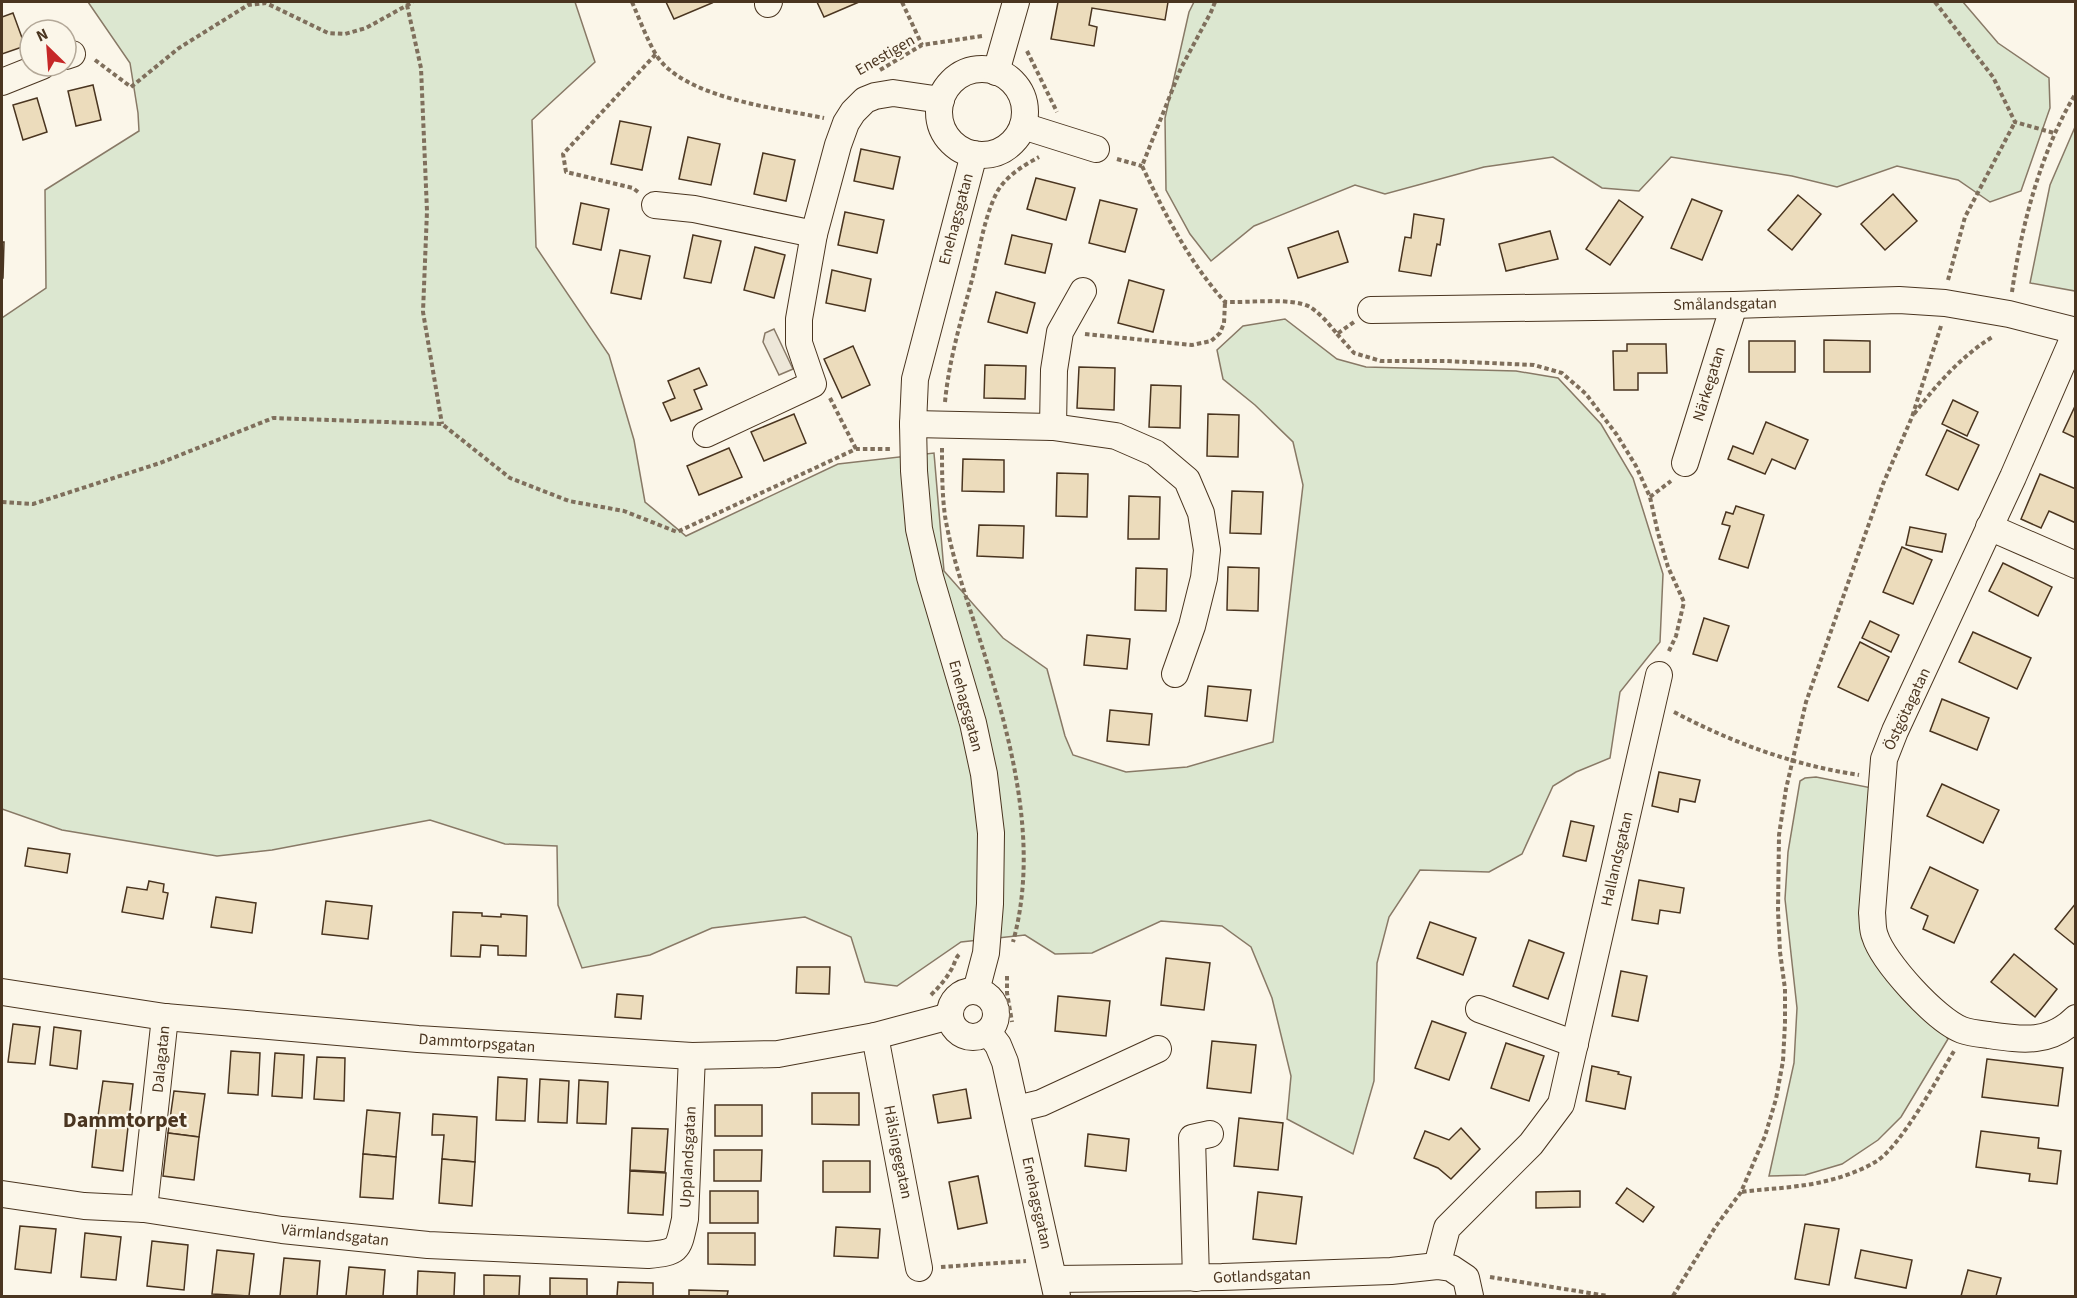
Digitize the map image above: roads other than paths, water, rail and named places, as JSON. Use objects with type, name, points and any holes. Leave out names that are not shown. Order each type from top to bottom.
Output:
[{"type":"street","points":[[996,72],[1016,2]]},
{"type":"street","points":[[706,434],[813,384],[799,343],[799,319],[814,234],[846,123],[865,99],[893,93],[941,100],[948,86],[960,76],[981,69],[996,72],[1008,78],[1021,93],[1024,106],[1023,126],[1096,149]]},
{"type":"street","points":[[2,82],[18,76]]},
{"type":"street","name":"Enehagsgatan","points":[[941,100],[939,115],[943,131],[959,148],[974,154],[989,154],[1004,149],[1015,140],[1023,126]]},
{"type":"street","name":"Enehagsgatan","points":[[974,154],[915,379],[913,436],[920,529],[930,578],[973,723],[984,774],[991,833],[990,903],[986,952],[976,991]]},
{"type":"street","points":[[655,206],[694,209],[814,234]]},
{"type":"street","points":[[1053,427],[1054,370],[1060,332],[1083,291]]},
{"type":"street","name":"Smålandsgatan","points":[[1371,310],[1734,305],[1899,300],[1945,303],[2009,314],[2076,332]]},
{"type":"street","name":"Närkegatan","points":[[1685,463],[1734,305]]},
{"type":"street","name":"Östgötagatan","points":[[2076,332],[2013,477],[1884,759],[1872,913],[1874,935],[1885,959],[1937,1014],[1961,1030],[2022,1040],[2051,1036],[2076,1018]]},
{"type":"street","points":[[913,436],[943,424],[1053,427],[1116,436],[1155,453],[1187,480],[1201,513],[1207,550],[1204,578],[1192,626],[1175,674]]},
{"type":"street","points":[[1989,527],[2076,565]]},
{"type":"street","name":"Hallandsgatan","points":[[1437,1266],[1447,1228],[1531,1144],[1561,1104],[1659,675]]},
{"type":"street","points":[[976,991],[988,996],[996,1008],[996,1021],[988,1032],[980,1036],[966,1036],[955,1028],[950,1016],[951,1007],[963,993],[976,991]]},
{"type":"street","name":"Dammtorpsgatan","points":[[2,992],[165,1017],[418,1039],[692,1056],[778,1054],[875,1036],[950,1016]]},
{"type":"street","points":[[1479,1009],[1575,1044]]},
{"type":"street","name":"Dalagatan","points":[[144,1209],[165,1017]]},
{"type":"street","name":"Enehagsgatan","points":[[988,1032],[998,1045],[1005,1062],[1054,1278]]},
{"type":"street","name":"Hälsingegatan","points":[[875,1036],[919,1268]]},
{"type":"street","points":[[1017,1109],[1041,1103],[1158,1050]]},
{"type":"street","name":"Upplandsgatan","points":[[670,1253],[680,1244],[685,1219],[692,1056]]},
{"type":"street","points":[[1196,1278],[1192,1138],[1210,1134]]},
{"type":"street","name":"Värmlandsgatan","points":[[2,1194],[84,1206],[144,1209],[282,1230],[428,1245],[636,1255],[670,1253]]},
{"type":"street","name":"Gotlandsgatan","points":[[1054,1278],[1196,1278],[1222,1287],[1437,1266],[1451,1268],[1475,1282]]},
{"type":"district","name":"Dammtorpet","points":[[125,1120]]}]
